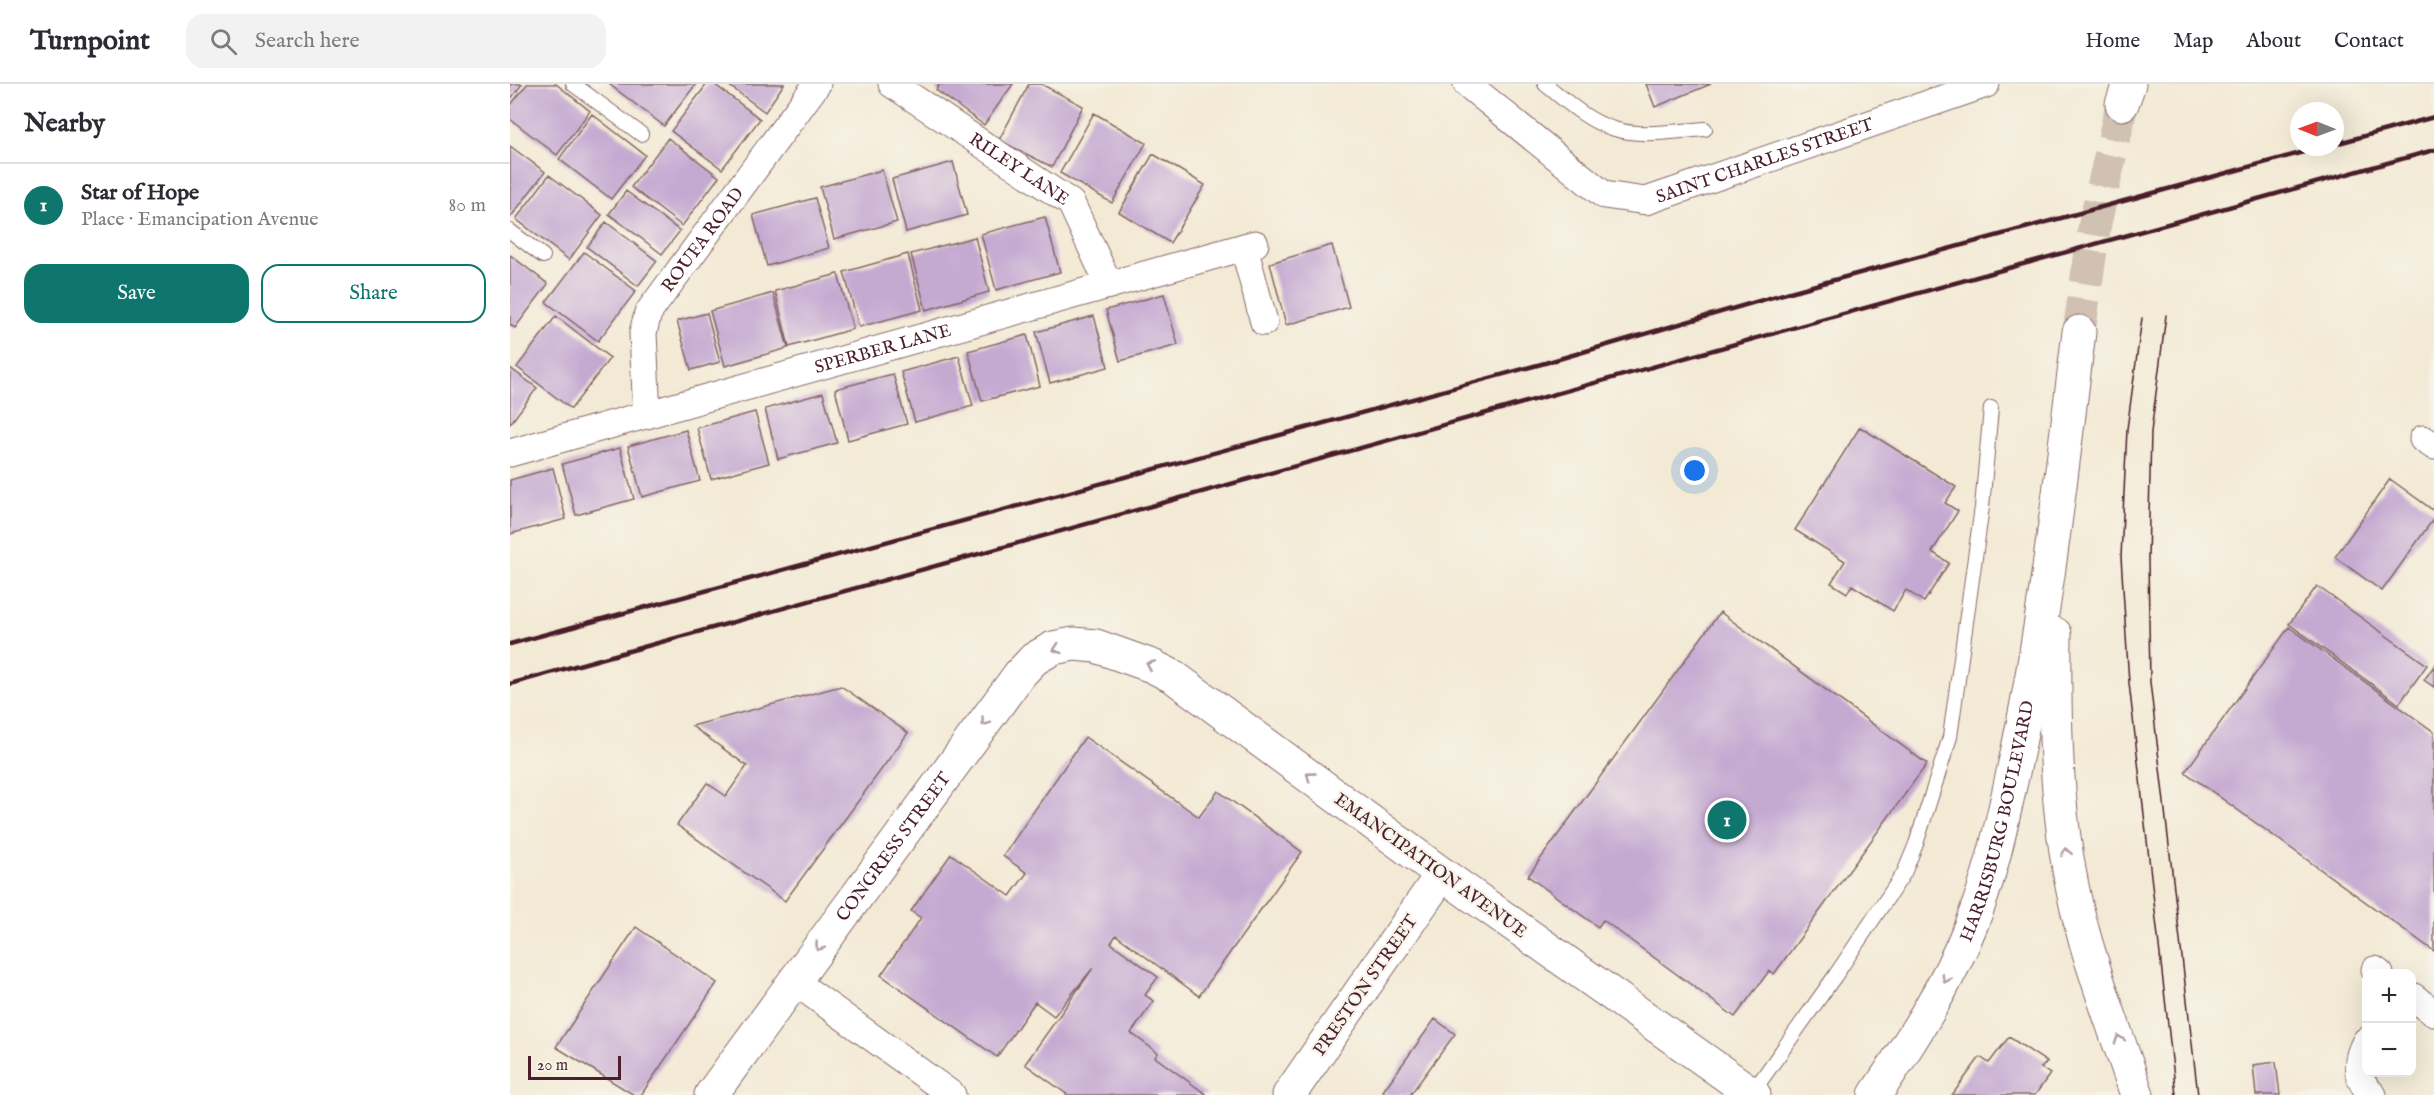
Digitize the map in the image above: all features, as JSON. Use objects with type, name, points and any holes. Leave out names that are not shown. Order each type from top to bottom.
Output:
[{"type":"main road","name":"HARRISBURG BOULEVARD","points":[[1875,1095],[1938,996],[1971,926],[1993,864],[2026,710],[2055,524],[2079,332]]},
{"type":"main road","name":"HARRISBURG BOULEVARD","points":[[2055,524],[2054,692],[2061,830],[2080,921],[2137,1095]]},
{"type":"main road","name":"CONGRESS STREET","points":[[711,1095],[1019,675],[1034,659],[1053,648],[1074,644],[1102,647]]},
{"type":"main road","name":"EMANCIPATION AVENUE","points":[[1102,647],[1174,677],[1442,874],[1753,1094]]},
{"type":"main road","name":"PRESTON STREET","points":[[1289,1095],[1442,874]]},
{"type":"street","name":"ROUFA ROAD","points":[[647,415],[644,333],[648,313],[817,84]]},
{"type":"street","name":"RILEY LANE","points":[[892,84],[1071,203],[1109,285]]},
{"type":"street","name":"SAINT CHARLES STREET","points":[[1467,84],[1604,195],[1646,201],[1986,84]]},
{"type":"street","name":"SPERBER LANE","points":[[510,453],[1249,245],[1264,322]]},
{"type":"street","points":[[794,981],[952,1095]]},
{"type":"street","points":[[2416,999],[2434,1013]]},
{"type":"street","points":[[2362,1050],[2357,1072],[2364,1087],[2373,1095]]},
{"type":"lane","points":[[573,84],[641,134]]},
{"type":"lane","points":[[1545,84],[1586,115],[1611,128],[1632,133],[1705,129]]},
{"type":"lane","points":[[510,231],[543,256]]},
{"type":"lane","points":[[1753,1094],[1904,873],[1916,844],[1950,737],[1982,507],[1991,408]]},
{"type":"building","points":[[510,84],[522,84],[510,100]]},
{"type":"building","points":[[527,84],[556,84],[590,111],[557,155],[510,119],[510,106]]},
{"type":"building","points":[[609,84],[696,84],[664,126]]},
{"type":"building","points":[[707,84],[714,84],[760,119],[722,169],[671,131]]},
{"type":"building","points":[[727,84],[784,84],[765,112]]},
{"type":"building","points":[[940,84],[1013,84],[984,125],[936,90]]},
{"type":"building","points":[[1029,84],[1041,84],[1083,106],[1052,167],[999,140]]},
{"type":"building","points":[[1646,84],[1711,84],[1655,107]]},
{"type":"building","points":[[1094,113],[1146,143],[1112,203],[1060,173]]},
{"type":"building","points":[[592,114],[645,155],[611,199],[559,159]]},
{"type":"building","points":[[668,138],[719,177],[682,226],[631,187]]},
{"type":"building","points":[[510,146],[545,172],[510,218]]},
{"type":"building","points":[[1153,154],[1205,185],[1170,243],[1119,212]]},
{"type":"building","points":[[953,162],[967,215],[906,232],[892,179]]},
{"type":"building","points":[[882,170],[897,222],[834,239],[820,187]]},
{"type":"building","points":[[549,175],[602,215],[569,260],[516,219]]},
{"type":"building","points":[[626,191],[680,231],[662,254],[609,214]]},
{"type":"building","points":[[815,198],[829,248],[767,266],[753,215]]},
{"type":"building","points":[[1045,217],[1060,272],[996,290],[981,234]]},
{"type":"building","points":[[606,222],[657,261],[638,286],[587,247]]},
{"type":"building","points":[[975,237],[989,292],[926,310],[911,254]]},
{"type":"building","points":[[1332,245],[1349,307],[1286,325],[1270,263]]},
{"type":"building","points":[[584,252],[636,291],[598,341],[546,302]]},
{"type":"building","points":[[908,254],[922,310],[859,327],[844,272]]},
{"type":"building","points":[[510,255],[548,284],[515,328],[510,325]]},
{"type":"building","points":[[838,274],[853,329],[789,347],[775,291]]},
{"type":"building","points":[[773,293],[788,348],[725,366],[710,311]]},
{"type":"building","points":[[1164,294],[1178,345],[1120,361],[1106,310]]},
{"type":"building","points":[[707,313],[720,362],[691,370],[677,321]]},
{"type":"building","points":[[556,316],[610,358],[571,409],[517,367]]},
{"type":"building","points":[[1094,316],[1108,367],[1050,383],[1036,332]]},
{"type":"building","points":[[1027,335],[1040,386],[982,401],[968,351]]},
{"type":"building","points":[[959,356],[973,406],[915,422],[901,372]]},
{"type":"building","points":[[510,368],[537,388],[510,424]]},
{"type":"building","points":[[893,374],[907,424],[848,440],[835,389]]},
{"type":"building","points":[[823,393],[837,443],[778,459],[765,409]]},
{"type":"building","points":[[755,412],[769,463],[711,479],[697,428]]},
{"type":"building","points":[[1860,427],[1956,487],[1945,503],[1958,511],[1932,552],[1949,563],[1924,602],[1906,590],[1893,611],[1852,585],[1847,593],[1831,583],[1845,561],[1795,530]]},
{"type":"building","points":[[686,430],[700,481],[642,497],[628,446]]},
{"type":"building","points":[[620,448],[634,499],[576,515],[562,464]]},
{"type":"building","points":[[553,468],[566,519],[510,534],[510,480]]},
{"type":"building","points":[[2390,479],[2434,511],[2434,518],[2382,591],[2335,557]]},
{"type":"building","points":[[2317,586],[2427,665],[2399,704],[2289,624]]},
{"type":"building","points":[[1720,612],[1927,764],[1774,974],[1769,971],[1735,1017],[1603,920],[1598,927],[1528,876]]},
{"type":"building","points":[[2289,627],[2434,732],[2434,951],[2185,772]]},
{"type":"building","points":[[2434,666],[2434,687],[2424,680]]},
{"type":"building","points":[[841,686],[908,733],[785,901],[677,825],[707,783],[726,796],[747,766],[692,726]]},
{"type":"building","points":[[1085,737],[1199,817],[1218,791],[1302,852],[1199,996],[1116,935],[1111,943],[1158,977],[1145,995],[1154,1001],[1131,1033],[1158,1053],[1155,1057],[1207,1095],[1068,1095],[1025,1064],[1093,968],[1054,1016],[1035,1002],[997,1057],[881,975],[921,918],[911,911],[951,854],[1010,896],[1027,873],[1003,856]]},
{"type":"building","points":[[636,927],[717,983],[641,1095],[634,1095],[556,1047]]},
{"type":"building","points":[[1435,1019],[1455,1034],[1410,1095],[1389,1095],[1383,1091]]},
{"type":"building","points":[[2009,1037],[2047,1062],[2041,1068],[2050,1074],[2035,1095],[1952,1095],[1980,1057],[1989,1063]]},
{"type":"building","points":[[2276,1062],[2280,1095],[2256,1095],[2253,1065]]},
{"type":"tunnel","points":[[2079,332],[2095,223],[2122,104]]},
{"type":"tram line","points":[[2166,315],[2151,432],[2148,560],[2150,682],[2198,1095]]},
{"type":"tram line","points":[[2142,318],[2127,429],[2121,557],[2129,683],[2176,1095]]},
{"type":"railway","points":[[2344,142],[2434,117]]},
{"type":"railway","points":[[510,684],[2434,150]]},
{"type":"railway","points":[[510,644],[1545,363],[1790,292],[2290,156]]},
{"type":"place","name":"Star of Hope","points":[[1727,820]]}]
